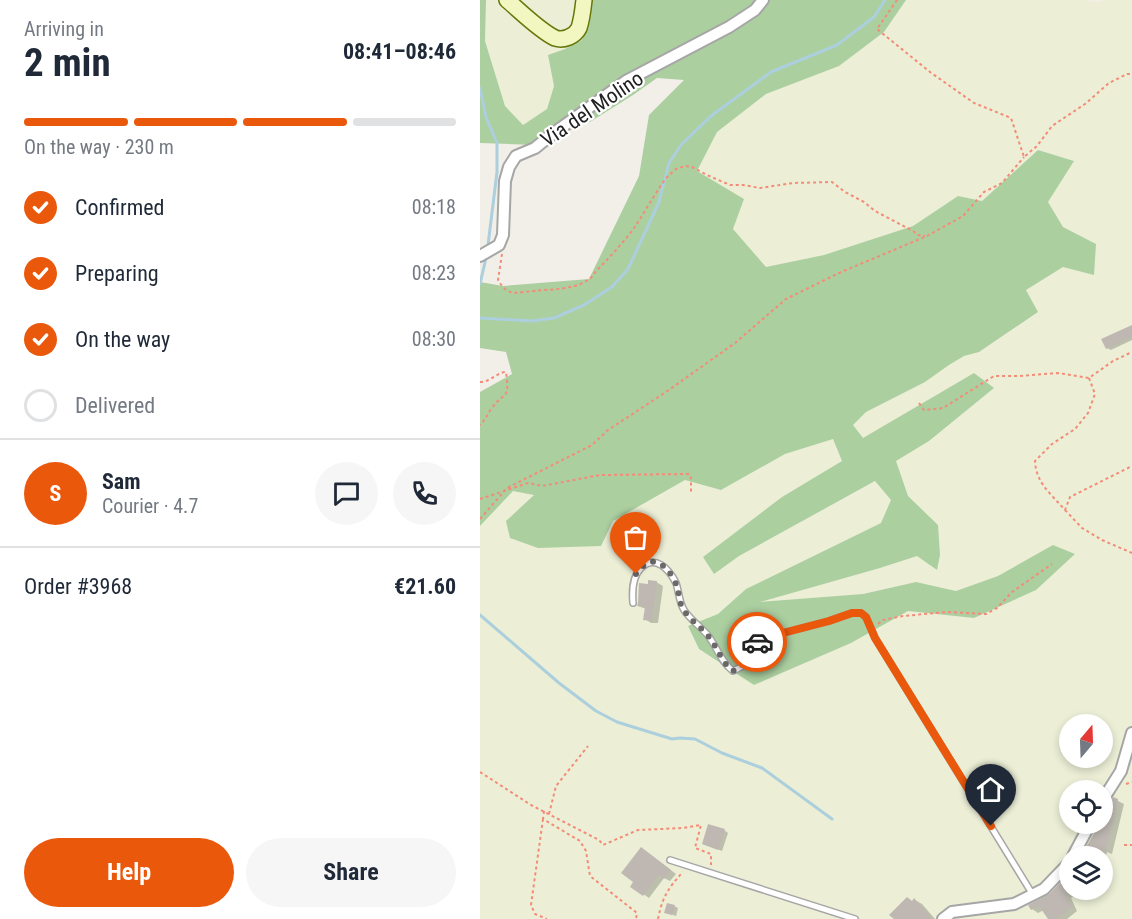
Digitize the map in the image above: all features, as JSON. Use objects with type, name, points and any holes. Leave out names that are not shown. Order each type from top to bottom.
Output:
[{"type":"street","points":[[507,0],[557,39],[573,36],[578,29],[584,0]]},
{"type":"street","name":"Via del Molino","points":[[499,245],[503,235],[505,181],[509,167],[516,156],[535,148],[627,81],[729,27],[755,10],[763,0]]},
{"type":"street","points":[[480,256],[499,245]]},
{"type":"street","points":[[1113,784],[1121,771],[1132,733]]},
{"type":"street","points":[[943,919],[952,912],[1014,904],[1044,889],[1059,873]]},
{"type":"lane","points":[[633,603],[632,590],[636,574],[649,562],[656,562],[663,566],[676,585],[683,609],[709,637],[718,655],[733,671],[741,667],[757,642],[768,636],[852,613],[861,613],[866,617],[875,638],[1033,895]]},
{"type":"lane","points":[[670,860],[855,919]]},
{"type":"path","points":[[897,0],[877,29],[930,72],[974,103],[1011,118],[1024,157]]},
{"type":"path","points":[[480,519],[507,488],[592,445],[608,430],[735,343],[786,299],[839,273],[927,236],[963,216],[984,192],[1002,183],[1024,157],[1037,146],[1052,126],[1085,104],[1108,83],[1132,74]]},
{"type":"path","points":[[499,245],[503,252],[498,280],[504,289],[511,293],[581,284],[591,279],[623,242],[670,174],[686,166],[730,185],[760,188],[793,183],[832,182],[875,211],[918,235],[927,236]]},
{"type":"path","points":[[919,403],[924,410],[943,408],[994,376],[1058,372],[1089,378],[1113,361],[1132,352]]},
{"type":"path","points":[[480,382],[506,372],[508,389],[480,425]]},
{"type":"path","points":[[1089,378],[1095,394],[1088,413],[1075,429],[1052,444],[1035,461],[1036,472],[1044,488],[1082,528],[1132,553]]},
{"type":"path","points":[[1065,510],[1070,497],[1132,466]]},
{"type":"path","points":[[480,500],[528,483],[542,486],[600,475],[689,474],[691,494]]},
{"type":"path","points":[[872,629],[883,620],[903,616],[946,612],[986,614],[997,608],[1012,591],[1052,564]]},
{"type":"path","points":[[549,814],[556,786],[588,746]]},
{"type":"path","points":[[480,772],[531,805],[599,840],[603,845],[638,830],[701,825],[695,848],[711,854],[712,873]]},
{"type":"path","points":[[1126,784],[1132,782]]},
{"type":"path","points":[[544,811],[531,905],[535,914],[547,919]]},
{"type":"path","points":[[543,819],[580,841],[586,851],[590,876],[637,913],[636,919]]},
{"type":"path","points":[[1124,844],[1132,845]]},
{"type":"path","points":[[657,919],[662,899],[688,866]]},
{"type":"green space","points":[[480,0],[486,0],[485,41],[505,106],[523,125],[547,109],[554,86],[548,55],[582,40],[590,0],[906,0],[884,32],[839,66],[766,94],[717,132],[697,171],[744,199],[733,229],[766,267],[824,255],[913,226],[958,196],[982,201],[1038,150],[1074,161],[1048,202],[1063,227],[1096,244],[1094,275],[1063,267],[1026,290],[1038,312],[979,352],[964,356],[925,382],[866,412],[853,425],[863,438],[974,373],[994,388],[929,441],[896,461],[908,496],[938,525],[940,555],[937,570],[917,556],[760,602],[863,594],[916,582],[956,591],[998,576],[1053,545],[1075,554],[1036,590],[974,618],[908,611],[851,643],[754,685],[699,649],[688,626],[718,614],[746,589],[881,523],[891,500],[875,481],[739,556],[714,574],[703,557],[782,497],[842,461],[833,439],[785,454],[721,490],[685,480],[613,521],[601,546],[538,548],[510,538],[506,521],[534,495],[513,491],[480,526],[480,392],[512,374],[506,352],[480,348],[480,282],[503,286],[589,279],[639,176],[649,115],[684,80],[657,78],[590,122],[535,145],[480,143]]},
{"type":"green space","points":[[486,0],[590,0],[582,40],[548,56],[554,86],[547,109],[523,125],[505,106],[485,41]]},
{"type":"green space","points":[[906,0],[1085,0],[1098,2],[1132,0],[1132,919],[480,919],[480,526],[513,491],[535,494],[506,521],[613,521],[685,480],[721,490],[785,454],[833,439],[842,461],[782,497],[703,557],[714,573],[739,556],[876,481],[891,500],[881,523],[746,589],[718,614],[688,626],[699,650],[755,685],[851,643],[908,611],[974,618],[1036,590],[1074,555],[998,576],[956,591],[916,582],[863,594],[756,603],[917,556],[937,570],[938,525],[908,496],[895,461],[929,441],[994,388],[936,395],[863,438],[853,425],[866,412],[925,382],[964,356],[979,352],[1038,313],[1026,290],[1096,244],[1063,227],[1048,202],[1074,161],[1038,150],[982,201],[958,196],[913,226],[824,255],[766,267],[733,229],[743,199],[697,171],[717,132],[766,94],[839,66],[884,32]]},
{"type":"building","points":[[1132,325],[1132,337],[1106,349],[1101,339]]},
{"type":"building","points":[[648,580],[657,581],[652,621],[643,620],[645,607],[637,606],[639,583],[648,584]]},
{"type":"building","points":[[1113,797],[1118,799],[1113,821]]},
{"type":"building","points":[[708,824],[725,829],[718,850],[702,844]]},
{"type":"building","points":[[1094,834],[1110,834],[1107,846],[1087,846]]},
{"type":"building","points":[[641,847],[671,870],[664,879],[659,875],[643,896],[630,887],[633,882],[621,873]]},
{"type":"building","points":[[1059,884],[1059,900],[1069,900],[1072,907],[1057,919],[1048,919],[1039,906],[1031,910],[1028,905],[1049,894]]},
{"type":"building","points":[[907,897],[912,901],[914,898],[932,919],[894,919],[889,915]]},
{"type":"building","points":[[667,903],[675,905],[672,915],[664,913]]},
{"type":"waterway","points":[[480,318],[532,321],[554,318],[584,305],[612,287],[628,269],[659,202],[669,163],[681,145],[711,116],[771,72],[837,45],[874,17],[885,0]]},
{"type":"waterway","points":[[480,88],[486,117],[497,143],[497,172],[488,245]]},
{"type":"waterway","points":[[480,284],[486,258]]},
{"type":"waterway","points":[[480,615],[559,683],[596,711],[617,722],[672,739],[695,739],[722,753],[762,768],[832,819]]},
{"type":"way so far","points":[[636,574],[649,562],[656,562],[663,566],[676,585],[683,609],[709,637],[718,655],[733,671],[741,667],[757,642]]},
{"type":"route","points":[[757,642],[768,636],[852,613],[861,613],[866,617],[875,638],[991,826]]}]
